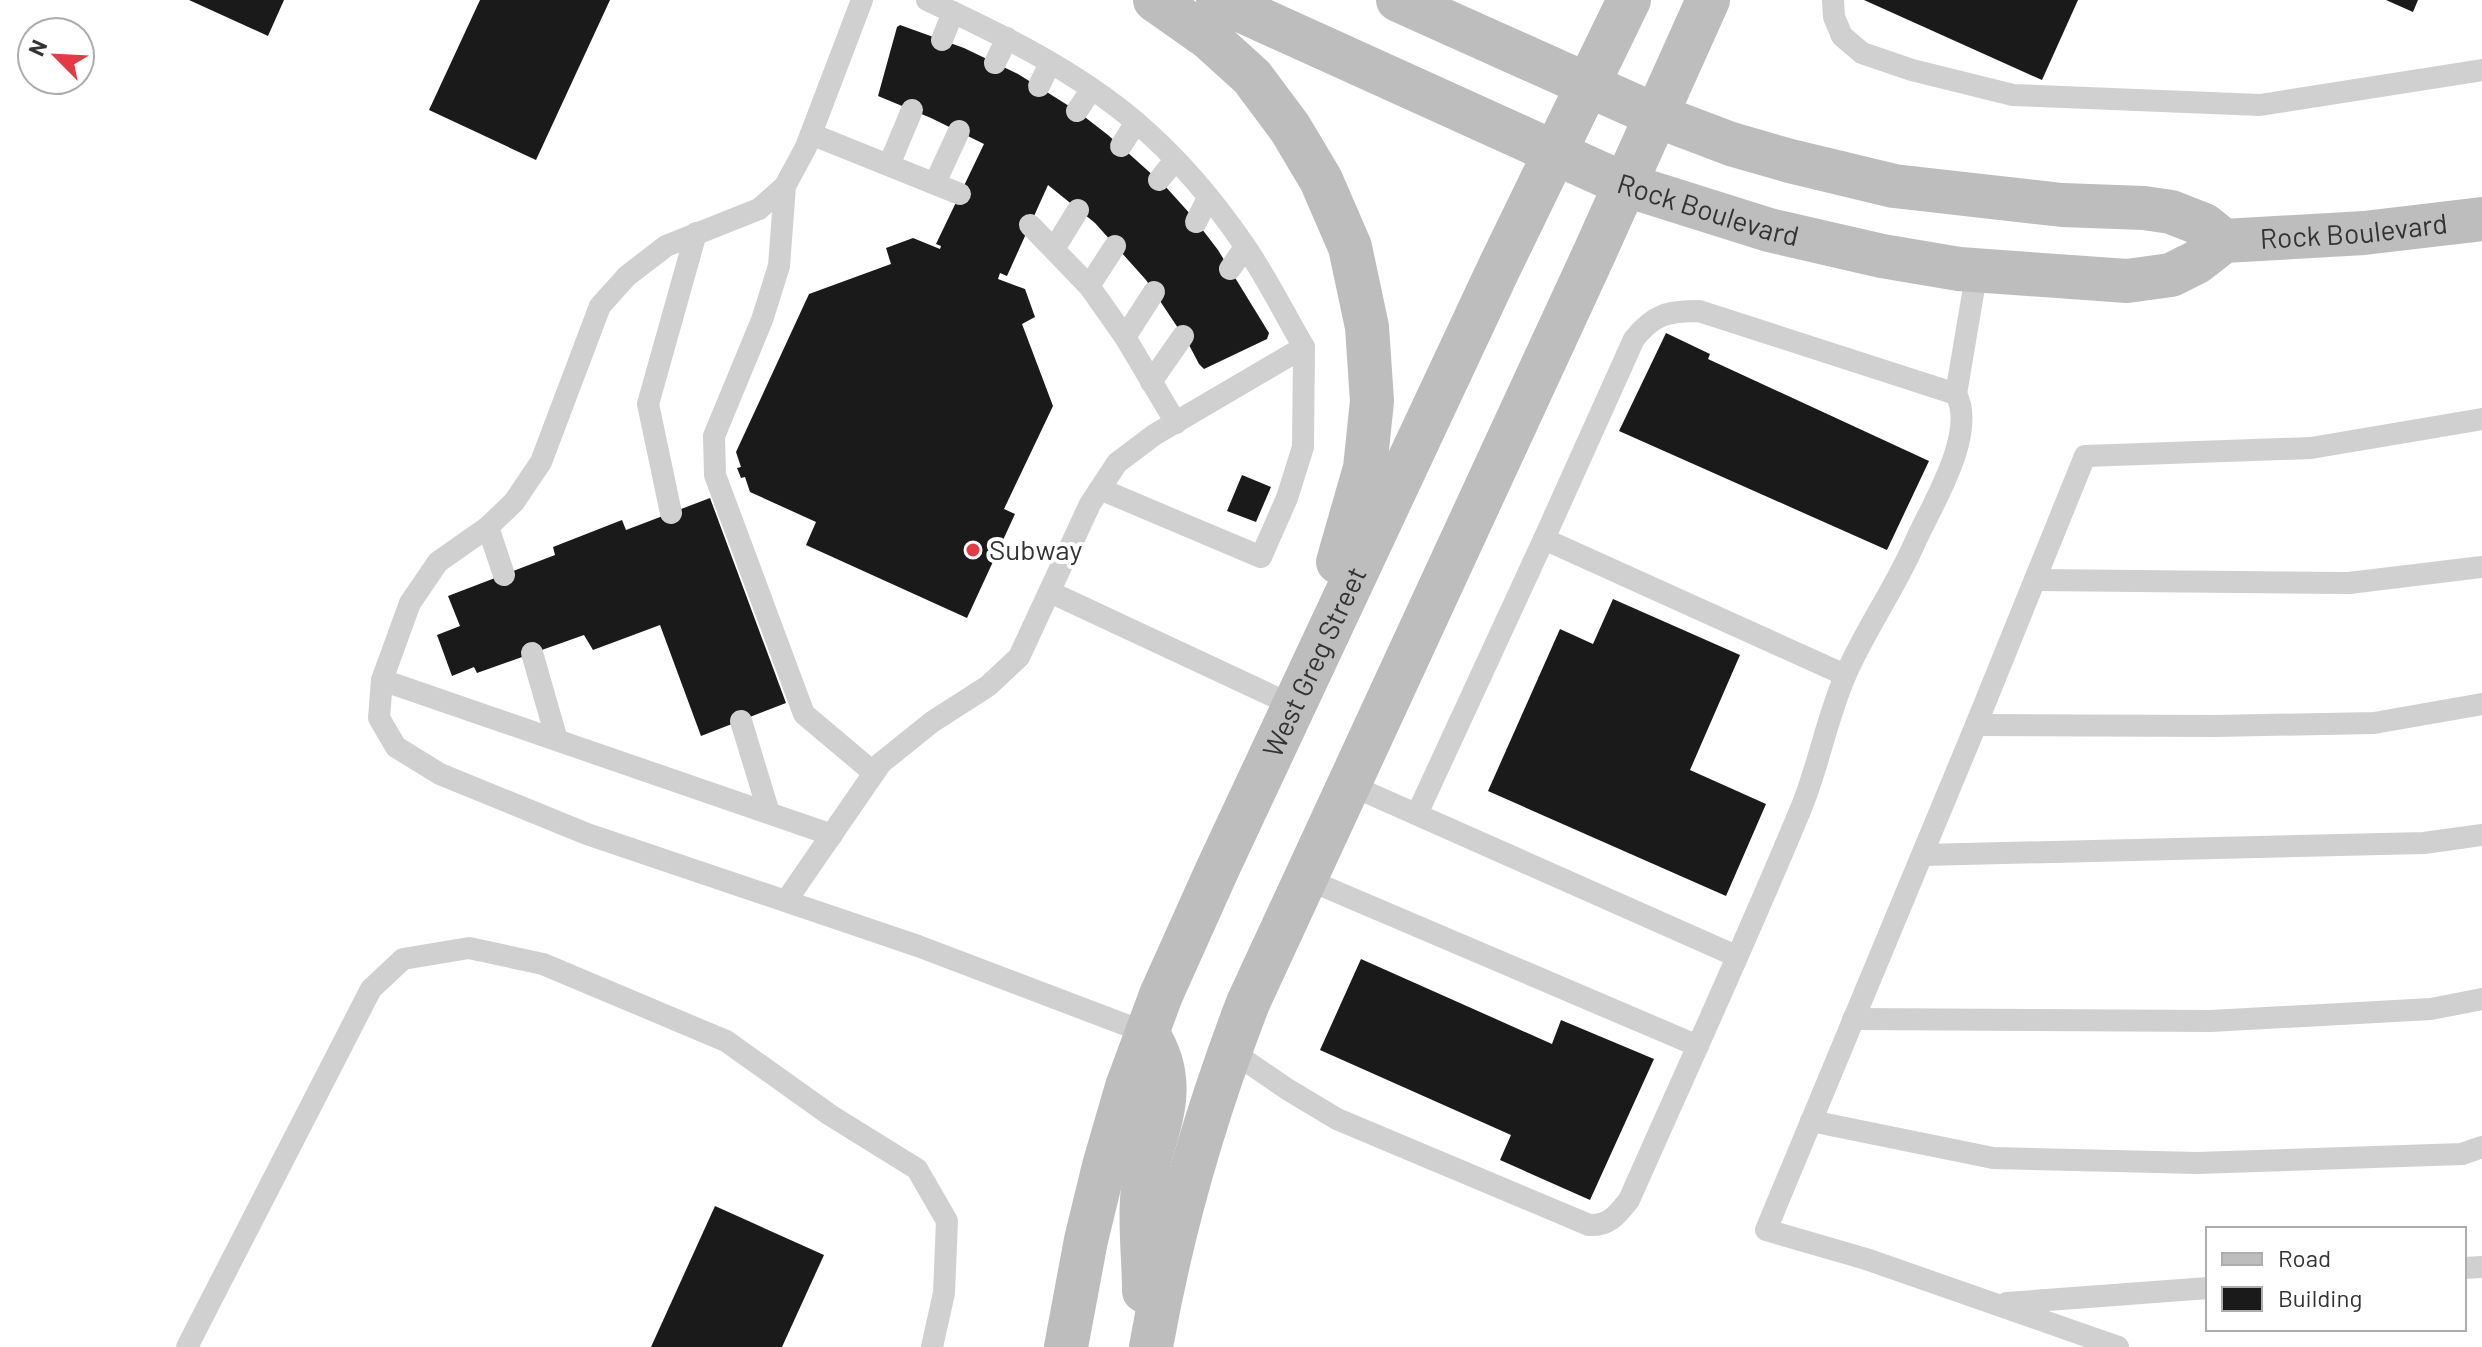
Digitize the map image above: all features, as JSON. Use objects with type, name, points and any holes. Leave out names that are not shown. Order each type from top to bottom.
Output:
[{"type":"main road","points":[[1155,0],[1209,38],[1252,77],[1290,128],[1321,180],[1350,247],[1367,327],[1372,401],[1365,468],[1294,706]]},
{"type":"main road","name":"Rock Boulevard","points":[[1218,0],[1626,185],[1769,230],[1882,256],[1977,270],[2127,281],[2171,275],[2197,262],[2224,241],[2364,233],[2482,219]]},
{"type":"main road","name":"Rock Boulevard","points":[[1398,0],[1657,116],[1731,144],[1894,186],[2062,205],[2171,212],[2204,225],[2224,241]]},
{"type":"main road","name":"West Greg Street","points":[[1066,1347],[1086,1240],[1104,1166],[1127,1087],[1161,995],[1211,882],[1629,0]]},
{"type":"main road","points":[[1148,1347],[1190,1172],[1248,1003],[1626,185],[1708,0]]},
{"type":"main road","points":[[1147,1033],[1159,1051],[1165,1069],[1163,1110],[1142,1198],[1148,1347]]},
{"type":"lane","points":[[862,0],[811,134],[785,186],[759,209],[666,246],[627,276],[600,306],[541,462],[514,502],[488,527],[438,562],[410,603],[382,680],[379,718],[396,747],[440,774],[587,834],[918,946],[1147,1033]]},
{"type":"lane","points":[[927,0],[1007,38],[1050,63],[1136,122],[1175,160],[1245,247],[1304,347],[1303,447],[1287,498],[1261,557],[1100,489]]},
{"type":"lane","points":[[1833,0],[1834,17],[1842,36],[1862,53],[1912,70],[2013,95],[2260,105],[2482,70]]},
{"type":"lane","points":[[942,40],[953,12]]},
{"type":"lane","points":[[995,63],[1007,38]]},
{"type":"lane","points":[[1039,86],[1050,63]]},
{"type":"lane","points":[[1077,111],[1091,90]]},
{"type":"lane","points":[[889,165],[912,110]]},
{"type":"lane","points":[[1121,146],[1136,122]]},
{"type":"lane","points":[[935,183],[959,131]]},
{"type":"lane","points":[[811,134],[960,194]]},
{"type":"lane","points":[[1159,180],[1175,160]]},
{"type":"lane","points":[[785,186],[779,266],[762,320],[714,436],[715,475],[804,714],[874,773]]},
{"type":"lane","points":[[1196,222],[1208,198]]},
{"type":"lane","points":[[1054,249],[1078,210]]},
{"type":"lane","points":[[1030,225],[1089,286],[1125,337],[1176,423]]},
{"type":"lane","points":[[671,513],[648,404],[696,233]]},
{"type":"lane","points":[[1089,286],[1115,246]]},
{"type":"lane","points":[[1230,269],[1245,247]]},
{"type":"lane","points":[[1230,1050],[1337,1119],[1589,1225],[1602,1225],[1616,1217],[1629,1200],[1803,803],[1845,675],[1908,558],[1955,453],[1963,424],[1962,406],[1956,394],[1977,270]]},
{"type":"lane","points":[[1125,337],[1154,292]]},
{"type":"lane","points":[[1417,814],[1634,339],[1649,321],[1675,311],[1699,311],[1956,394]]},
{"type":"lane","points":[[1151,382],[1183,336]]},
{"type":"lane","points":[[786,901],[874,773],[891,754],[932,722],[988,686],[1019,657],[1090,504],[1117,463],[1154,435],[1304,347]]},
{"type":"lane","points":[[2118,1347],[1866,1259],[1766,1230],[2085,456],[2311,448],[2482,419]]},
{"type":"lane","points":[[488,527],[504,575]]},
{"type":"lane","points":[[1544,539],[1845,675]]},
{"type":"lane","points":[[2035,580],[2349,583],[2482,567]]},
{"type":"lane","points":[[1050,592],[1294,706]]},
{"type":"lane","points":[[532,653],[557,740]]},
{"type":"lane","points":[[382,680],[832,835]]},
{"type":"lane","points":[[1976,725],[2374,723],[2482,704]]},
{"type":"lane","points":[[741,721],[769,813]]},
{"type":"lane","points":[[1348,784],[1736,956]]},
{"type":"lane","points":[[1923,855],[2424,843],[2482,835]]},
{"type":"lane","points":[[1304,878],[1698,1046]]},
{"type":"lane","points":[[187,1347],[371,989],[403,959],[469,948],[543,964],[726,1041],[830,1115],[917,1169],[947,1221],[944,1293],[932,1347]]},
{"type":"lane","points":[[1853,1019],[2211,1021],[2431,1009],[2482,999]]},
{"type":"lane","points":[[1811,1121],[1993,1158],[2197,1163],[2462,1154],[2482,1147]]},
{"type":"lane","points":[[1998,1304],[2206,1288]]},
{"type":"building","points":[[189,0],[284,0],[268,36]]},
{"type":"building","points":[[480,0],[610,0],[536,160],[429,110]]},
{"type":"building","points":[[1864,0],[2078,0],[2042,80]]},
{"type":"building","points":[[2386,0],[2418,0],[2413,12]]},
{"type":"building","points":[[900,25],[964,48],[1018,74],[1077,111],[1108,135],[1165,186],[1192,216],[1218,250],[1269,333],[1267,339],[1204,369],[1146,280],[1095,223],[1048,185],[1007,276],[1000,273],[998,279],[1025,289],[1035,317],[1022,324],[1053,406],[1004,509],[1015,514],[967,618],[806,545],[816,522],[750,492],[745,477],[741,478],[737,468],[741,467],[736,452],[809,294],[891,264],[886,248],[913,238],[940,249],[941,246],[936,244],[984,144],[878,96]]},
{"type":"building","points":[[1666,333],[1710,354],[1708,359],[1929,461],[1887,550],[1619,431]]},
{"type":"building","points":[[1242,475],[1271,487],[1256,522],[1227,511]]},
{"type":"building","points":[[710,498],[786,703],[701,736],[660,625],[593,650],[584,635],[477,673],[474,667],[452,676],[437,635],[460,626],[448,596],[555,555],[553,547],[622,520],[626,530]]},
{"type":"building","points":[[1613,599],[1740,655],[1690,770],[1766,804],[1726,896],[1488,791],[1560,629],[1593,644]]},
{"type":"building","points":[[1361,959],[1552,1044],[1561,1020],[1654,1059],[1590,1200],[1500,1160],[1511,1135],[1320,1050]]},
{"type":"building","points":[[715,1206],[824,1255],[782,1347],[651,1347]]},
{"type":"place","name":"Subway","points":[[973,550]]}]
